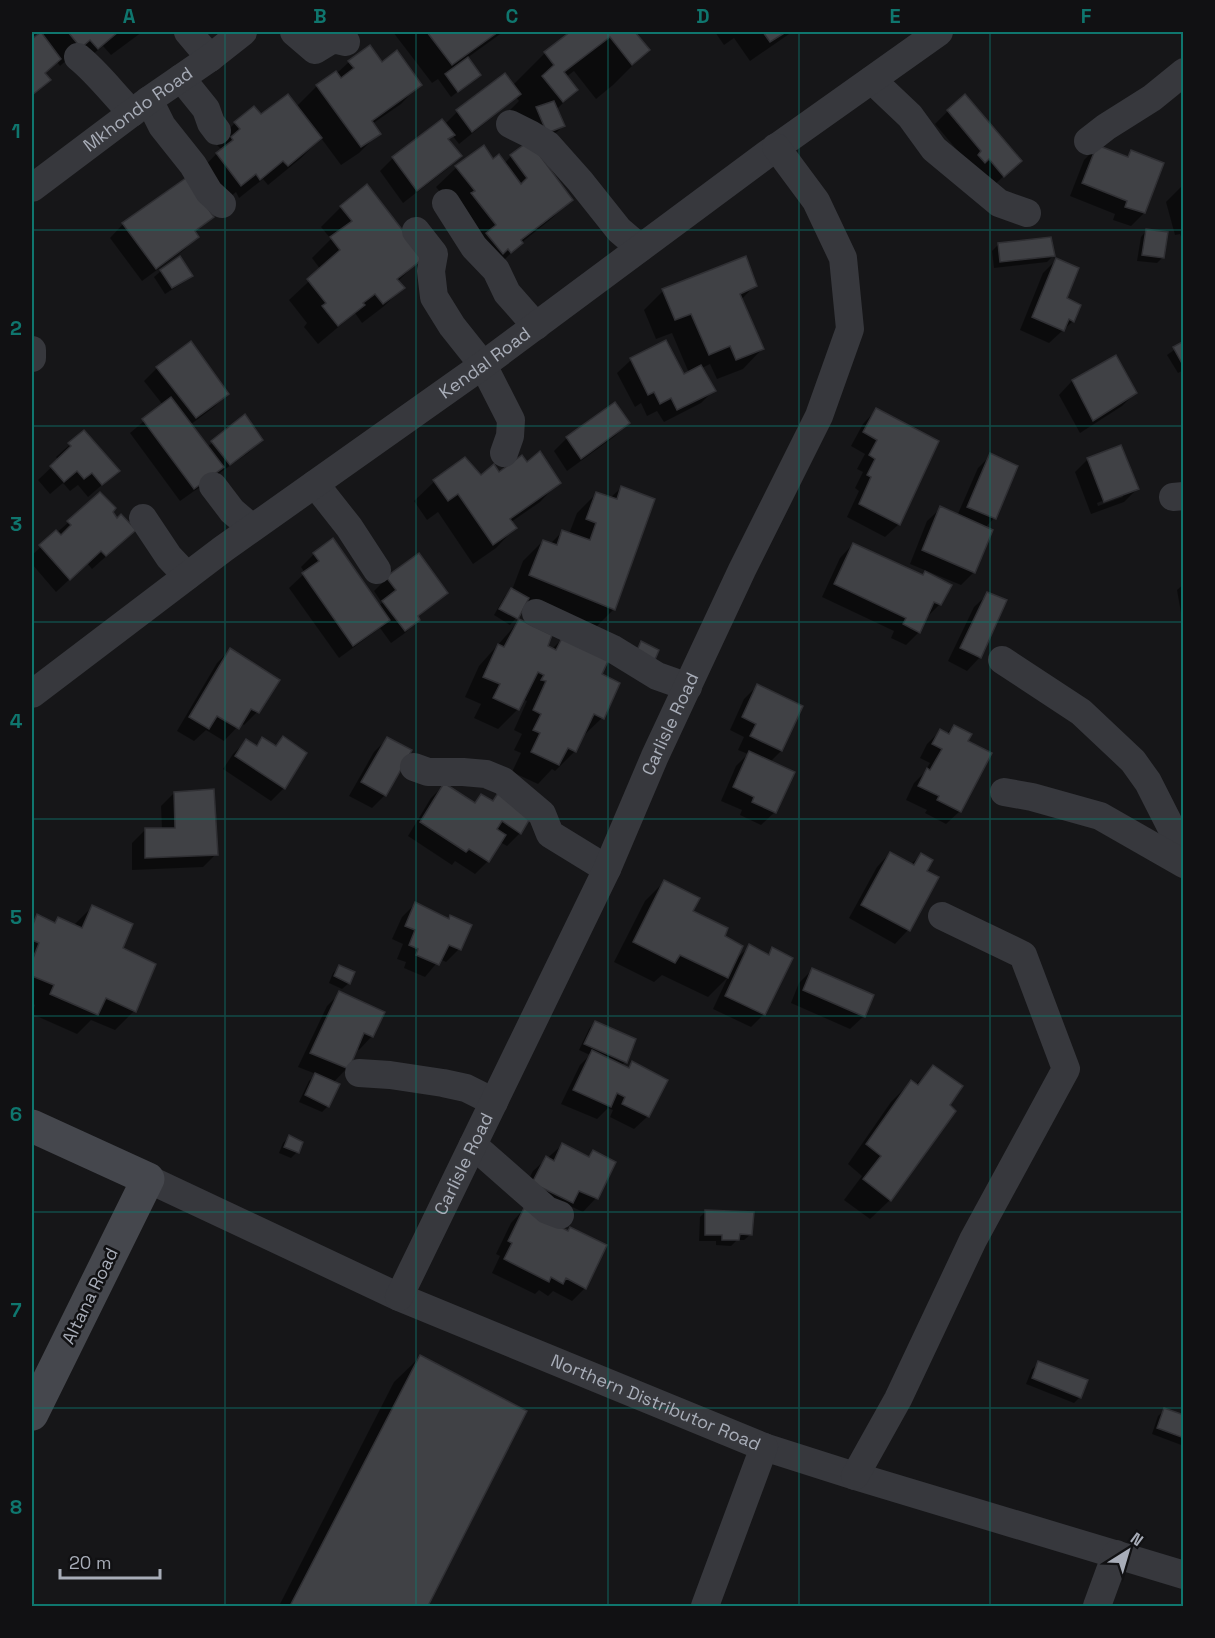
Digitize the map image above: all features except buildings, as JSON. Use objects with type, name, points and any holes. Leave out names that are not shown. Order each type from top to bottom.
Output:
[{"type":"main road","points":[[32,1126],[148,1179]]},
{"type":"main road","name":"Altana Road","points":[[32,1414],[148,1179]]},
{"type":"street","points":[[188,32],[210,58]]},
{"type":"street","name":"Mkhondo Road","points":[[32,188],[243,32]]},
{"type":"street","points":[[294,32],[315,50],[333,39],[346,42]]},
{"type":"street","name":"Kendal Road","points":[[32,694],[252,528],[483,365],[776,147],[872,80],[909,40],[939,32]]},
{"type":"street","points":[[78,57],[89,66],[106,87],[140,107],[162,126],[193,165],[209,192],[222,204]]},
{"type":"street","points":[[1088,141],[1106,126],[1152,98],[1184,72]]},
{"type":"street","points":[[180,78],[206,109],[217,131]]},
{"type":"street","points":[[872,80],[910,116],[934,149],[999,203],[1027,213]]},
{"type":"street","points":[[510,124],[548,145],[619,230],[640,248]]},
{"type":"street","name":"Carlisle Road","points":[[399,1297],[607,869],[655,756],[742,570],[819,416],[850,329],[843,258],[816,201],[776,147]]},
{"type":"street","points":[[446,203],[474,247],[496,270],[507,293],[536,326]]},
{"type":"street","points":[[416,231],[434,254],[430,271],[434,297],[452,326],[483,365],[511,420],[510,436],[504,453]]},
{"type":"street","points":[[32,350],[32,357]]},
{"type":"street","points":[[315,484],[349,526],[377,570]]},
{"type":"street","points":[[213,486],[232,511],[252,528]]},
{"type":"street","points":[[143,518],[169,557],[187,576]]},
{"type":"street","points":[[536,613],[613,650],[657,676],[688,687]]},
{"type":"street","points":[[1002,660],[1081,712],[1134,761],[1148,782],[1184,853]]},
{"type":"street","points":[[414,767],[428,772],[486,774],[503,781],[542,814],[550,834],[607,869]]},
{"type":"street","points":[[1004,792],[1032,797],[1100,816],[1184,864]]},
{"type":"street","points":[[855,1476],[898,1399],[973,1240],[1066,1069],[1023,955],[942,916]]},
{"type":"street","points":[[358,1073],[443,1083],[466,1088],[494,1102]]},
{"type":"street","points":[[473,1145],[547,1210],[560,1215]]},
{"type":"street","name":"Northern Distributor Road","points":[[148,1179],[399,1297],[764,1447],[1184,1575]]},
{"type":"street","points":[[705,1606],[764,1447]]},
{"type":"street","points":[[1097,1606],[1116,1554]]}]
